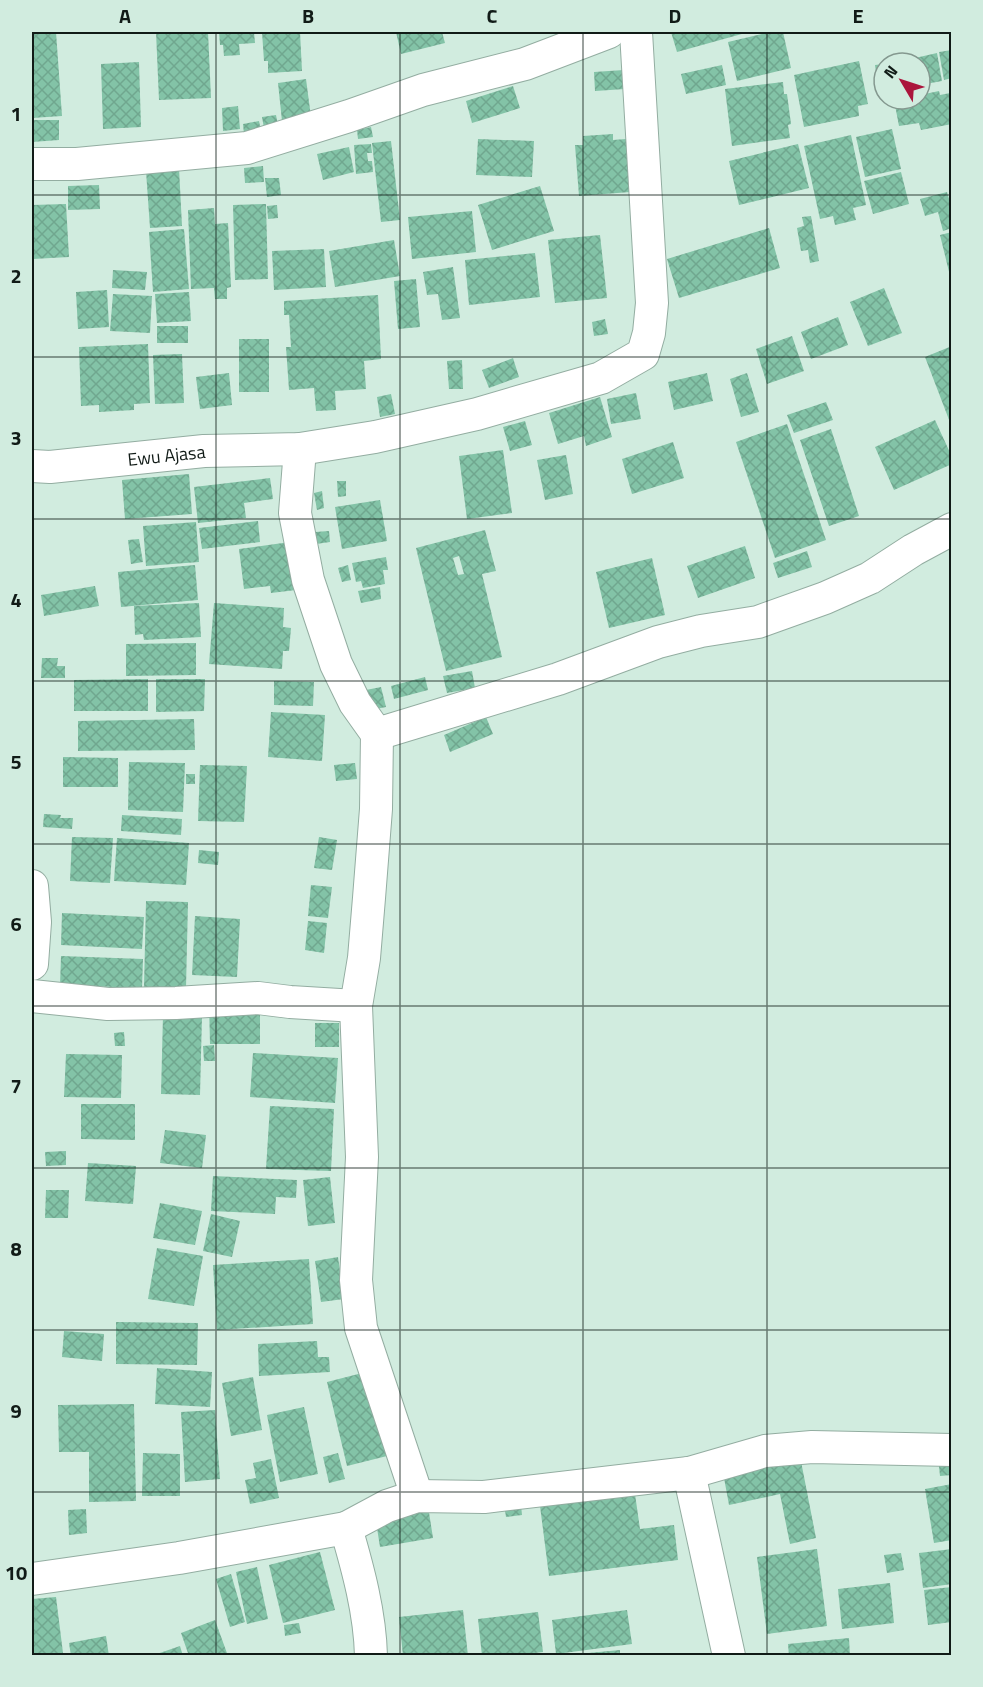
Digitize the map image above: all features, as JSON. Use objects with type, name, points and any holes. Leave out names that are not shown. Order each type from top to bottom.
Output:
[{"type":"street","points":[[32,164],[77,164],[247,148],[423,90],[525,64],[609,32]]},
{"type":"street","name":"Ewu Ajasa","points":[[32,466],[50,467],[204,451],[300,449],[375,437],[477,414],[601,378],[643,354],[649,333],[652,303],[636,32]]},
{"type":"street","points":[[300,449],[295,513],[308,580],[336,664],[355,703],[377,734],[376,809],[364,958],[356,1006],[362,1157],[356,1280],[362,1328],[417,1496]]},
{"type":"street","points":[[377,734],[558,679],[657,642],[701,631],[758,622],[825,598],[870,578],[951,529]]},
{"type":"street","points":[[32,886],[35,922],[32,964]]},
{"type":"street","points":[[32,996],[108,1004],[258,998],[356,1006]]},
{"type":"street","points":[[32,1579],[178,1558],[346,1528],[387,1506],[417,1496],[484,1497],[689,1473],[765,1451],[812,1447],[951,1450]]},
{"type":"street","points":[[689,1473],[729,1656]]},
{"type":"street","points":[[346,1528],[363,1600],[371,1656]]},
{"type":"building","points":[[32,32],[56,32],[62,116],[32,118]]},
{"type":"building","points":[[156,32],[208,32],[211,98],[159,100]]},
{"type":"building","points":[[219,32],[254,32],[255,43],[239,44],[240,55],[224,56]]},
{"type":"building","points":[[262,32],[300,32],[302,71],[268,73],[268,61],[264,61]]},
{"type":"building","points":[[396,32],[442,32],[445,43],[401,54]]},
{"type":"building","points":[[671,32],[749,32],[677,52]]},
{"type":"building","points":[[770,32],[783,32],[791,68],[737,81],[728,42]]},
{"type":"building","points":[[952,50],[952,78],[944,80],[939,52]]},
{"type":"building","points":[[937,53],[942,81],[932,83],[932,54]]},
{"type":"building","points":[[859,61],[868,104],[858,106],[859,116],[804,127],[794,75]]},
{"type":"building","points":[[139,62],[141,127],[103,129],[101,64]]},
{"type":"building","points":[[722,65],[726,85],[686,94],[681,74]]},
{"type":"building","points":[[624,70],[625,89],[595,91],[594,72]]},
{"type":"building","points":[[306,79],[311,117],[282,121],[278,83]]},
{"type":"building","points":[[783,82],[791,124],[788,125],[790,138],[732,146],[725,89]]},
{"type":"building","points":[[513,86],[520,108],[472,123],[466,101]]},
{"type":"building","points":[[939,91],[940,95],[950,93],[952,124],[921,130],[919,123],[899,126],[896,111],[932,111],[932,92]]},
{"type":"building","points":[[238,106],[240,129],[223,131],[222,108]]},
{"type":"building","points":[[276,115],[278,126],[264,128],[262,117]]},
{"type":"building","points":[[32,120],[59,120],[59,140],[32,142]]},
{"type":"building","points":[[259,121],[261,131],[244,134],[243,124]]},
{"type":"building","points":[[371,127],[373,137],[358,139],[357,130]]},
{"type":"building","points":[[892,129],[901,169],[865,177],[856,137]]},
{"type":"building","points":[[613,134],[613,140],[626,139],[630,192],[579,196],[575,145],[583,145],[583,136]]},
{"type":"building","points":[[851,135],[866,205],[853,208],[856,220],[835,225],[833,216],[820,219],[804,146]]},
{"type":"building","points":[[478,139],[534,141],[532,177],[476,175]]},
{"type":"building","points":[[391,141],[400,220],[381,222],[372,143]]},
{"type":"building","points":[[371,144],[372,153],[367,153],[368,161],[372,161],[373,172],[356,174],[354,145]]},
{"type":"building","points":[[798,144],[809,188],[739,205],[729,161]]},
{"type":"building","points":[[349,147],[354,172],[323,180],[317,154]]},
{"type":"building","points":[[263,166],[264,182],[245,183],[244,168]]},
{"type":"building","points":[[179,168],[182,226],[150,228],[146,171]]},
{"type":"building","points":[[901,172],[909,204],[873,214],[864,181]]},
{"type":"building","points":[[265,178],[279,178],[281,195],[267,197]]},
{"type":"building","points":[[99,185],[100,209],[68,210],[68,186]]},
{"type":"building","points":[[540,186],[554,231],[492,250],[478,205]]},
{"type":"building","points":[[947,192],[952,209],[952,228],[943,231],[938,212],[925,216],[920,199]]},
{"type":"building","points":[[66,204],[69,257],[33,259],[32,205]]},
{"type":"building","points":[[266,204],[268,279],[235,280],[233,205]]},
{"type":"building","points":[[277,205],[278,218],[268,219],[267,206]]},
{"type":"building","points":[[214,208],[215,224],[228,223],[231,287],[227,288],[227,299],[215,299],[214,288],[191,289],[188,210]]},
{"type":"building","points":[[472,211],[476,252],[412,259],[408,217]]},
{"type":"building","points":[[811,216],[819,261],[810,263],[808,250],[801,251],[797,228],[804,226],[802,217]]},
{"type":"building","points":[[769,228],[780,268],[679,298],[667,259]]},
{"type":"building","points":[[184,229],[189,289],[153,292],[149,232]]},
{"type":"building","points":[[952,232],[952,280],[951,280],[940,235]]},
{"type":"building","points":[[600,235],[607,298],[555,303],[548,240]]},
{"type":"building","points":[[394,240],[400,276],[335,287],[329,251]]},
{"type":"building","points":[[324,249],[326,287],[274,290],[272,251]]},
{"type":"building","points":[[535,253],[540,297],[469,305],[465,260]]},
{"type":"building","points":[[453,267],[460,318],[442,320],[438,294],[427,295],[423,272]]},
{"type":"building","points":[[113,270],[147,272],[145,290],[112,288]]},
{"type":"building","points":[[416,279],[420,327],[398,329],[394,281]]},
{"type":"building","points":[[884,288],[902,333],[868,346],[850,302]]},
{"type":"building","points":[[107,290],[109,327],[78,329],[76,292]]},
{"type":"building","points":[[189,292],[191,321],[157,323],[155,294]]},
{"type":"building","points":[[113,294],[152,296],[150,333],[110,331]]},
{"type":"building","points":[[378,295],[381,359],[364,361],[366,389],[335,391],[336,410],[316,411],[314,388],[289,390],[286,347],[291,347],[289,315],[284,315],[284,301]]},
{"type":"building","points":[[838,317],[848,345],[811,359],[801,332]]},
{"type":"building","points":[[605,319],[608,334],[594,336],[592,322]]},
{"type":"building","points":[[157,326],[188,326],[188,343],[157,343]]},
{"type":"building","points":[[792,336],[804,371],[767,384],[756,349]]},
{"type":"building","points":[[239,339],[269,339],[269,392],[239,392]]},
{"type":"building","points":[[148,344],[150,403],[134,404],[134,410],[99,412],[99,405],[81,406],[79,347]]},
{"type":"building","points":[[952,346],[952,425],[951,425],[925,357]]},
{"type":"building","points":[[182,354],[184,403],[155,404],[153,355]]},
{"type":"building","points":[[513,358],[519,377],[489,388],[482,370]]},
{"type":"building","points":[[462,360],[463,389],[449,389],[447,361]]},
{"type":"building","points":[[229,373],[232,405],[200,409],[196,377]]},
{"type":"building","points":[[707,373],[713,401],[674,410],[668,382]]},
{"type":"building","points":[[747,373],[759,412],[741,417],[730,379]]},
{"type":"building","points":[[636,393],[641,419],[611,424],[607,399]]},
{"type":"building","points":[[391,394],[395,414],[380,417],[377,397]]},
{"type":"building","points":[[600,397],[612,437],[586,446],[584,436],[558,444],[549,413]]},
{"type":"building","points":[[826,402],[833,420],[794,433],[787,415]]},
{"type":"building","points":[[935,420],[952,457],[952,464],[894,490],[875,447]]},
{"type":"building","points":[[525,421],[532,445],[510,451],[503,427]]},
{"type":"building","points":[[787,424],[826,540],[775,558],[736,442]]},
{"type":"building","points":[[831,429],[859,516],[829,526],[800,440]]},
{"type":"building","points":[[673,442],[684,478],[632,494],[622,459]]},
{"type":"building","points":[[503,450],[512,513],[467,519],[459,456]]},
{"type":"building","points":[[566,455],[573,494],[545,500],[537,460]]},
{"type":"building","points":[[189,474],[192,514],[125,519],[122,480]]},
{"type":"building","points":[[270,478],[273,499],[244,503],[246,518],[198,523],[194,487]]},
{"type":"building","points":[[337,481],[346,481],[346,496],[338,497]]},
{"type":"building","points":[[322,491],[324,508],[317,510],[314,493]]},
{"type":"building","points":[[380,500],[387,541],[342,549],[335,507]]},
{"type":"building","points":[[258,521],[260,542],[202,549],[199,528]]},
{"type":"building","points":[[196,522],[199,562],[146,566],[143,526]]},
{"type":"building","points":[[485,530],[496,571],[482,574],[502,657],[446,671],[416,548]],"holes":[[[459,556],[464,574],[458,575],[453,558]]]},
{"type":"building","points":[[329,531],[330,542],[316,544],[315,532]]},
{"type":"building","points":[[139,539],[143,562],[131,564],[128,540]]},
{"type":"building","points":[[290,542],[296,590],[271,593],[270,586],[244,589],[239,549]]},
{"type":"building","points":[[745,546],[755,578],[698,598],[687,566]]},
{"type":"building","points":[[807,551],[812,567],[778,578],[773,563]]},
{"type":"building","points":[[386,557],[388,570],[383,570],[385,584],[363,588],[361,581],[356,582],[352,563]]},
{"type":"building","points":[[652,558],[665,615],[609,628],[596,572]]},
{"type":"building","points":[[195,565],[198,600],[121,607],[118,572]]},
{"type":"building","points":[[348,565],[351,580],[342,582],[338,568]]},
{"type":"building","points":[[95,586],[99,606],[44,616],[41,595]]},
{"type":"building","points":[[380,587],[381,599],[361,603],[358,591]]},
{"type":"building","points":[[199,603],[201,637],[144,640],[143,634],[135,635],[134,606]]},
{"type":"building","points":[[214,603],[284,608],[283,627],[291,628],[289,651],[283,651],[282,669],[209,664]]},
{"type":"building","points":[[196,643],[196,675],[126,676],[126,644]]},
{"type":"building","points":[[42,658],[58,658],[57,666],[65,666],[65,678],[41,678]]},
{"type":"building","points":[[472,671],[475,688],[447,693],[443,676]]},
{"type":"building","points":[[425,677],[428,690],[394,699],[391,686]]},
{"type":"building","points":[[148,679],[148,711],[74,711],[74,680]]},
{"type":"building","points":[[156,679],[205,679],[204,711],[156,712]]},
{"type":"building","points":[[274,681],[314,682],[313,706],[274,705]]},
{"type":"building","points":[[381,687],[386,707],[371,710],[366,690]]},
{"type":"building","points":[[271,712],[325,715],[322,761],[268,757]]},
{"type":"building","points":[[486,717],[493,734],[450,752],[444,735]]},
{"type":"building","points":[[194,719],[195,750],[78,751],[78,721]]},
{"type":"building","points":[[63,757],[118,758],[118,787],[63,787]]},
{"type":"building","points":[[129,762],[185,763],[183,812],[128,810]]},
{"type":"building","points":[[355,763],[357,779],[336,781],[334,765]]},
{"type":"building","points":[[200,765],[247,766],[244,822],[198,821]]},
{"type":"building","points":[[186,774],[195,774],[195,784],[186,784]]},
{"type":"building","points":[[44,814],[73,818],[72,829],[43,827]]},
{"type":"building","points":[[122,815],[182,819],[181,835],[121,831]]},
{"type":"building","points":[[72,837],[113,838],[110,883],[70,881]]},
{"type":"building","points":[[319,837],[337,840],[332,870],[314,868]]},
{"type":"building","points":[[117,838],[189,843],[186,885],[114,881]]},
{"type":"building","points":[[199,850],[219,852],[218,865],[198,863]]},
{"type":"building","points":[[311,885],[332,887],[328,918],[308,916]]},
{"type":"building","points":[[146,901],[188,902],[186,988],[144,987]]},
{"type":"building","points":[[62,913],[144,917],[142,949],[61,945]]},
{"type":"building","points":[[195,916],[240,919],[237,977],[192,975]]},
{"type":"building","points":[[308,921],[327,923],[324,953],[305,950]]},
{"type":"building","points":[[61,956],[143,959],[142,988],[60,985]]},
{"type":"building","points":[[260,1002],[260,1044],[210,1044],[209,1003]]},
{"type":"building","points":[[163,1015],[202,1016],[200,1095],[161,1094]]},
{"type":"building","points":[[315,1023],[339,1023],[339,1047],[315,1047]]},
{"type":"building","points":[[124,1032],[125,1046],[115,1046],[114,1033]]},
{"type":"building","points":[[214,1045],[215,1061],[204,1061],[203,1046]]},
{"type":"building","points":[[253,1053],[338,1058],[335,1103],[250,1097]]},
{"type":"building","points":[[66,1054],[122,1055],[121,1098],[64,1097]]},
{"type":"building","points":[[81,1104],[135,1104],[135,1140],[81,1139]]},
{"type":"building","points":[[270,1106],[334,1109],[331,1171],[266,1169]]},
{"type":"building","points":[[165,1130],[206,1135],[202,1168],[160,1163]]},
{"type":"building","points":[[66,1151],[66,1165],[46,1166],[45,1152]]},
{"type":"building","points":[[88,1163],[136,1166],[133,1204],[85,1201]]},
{"type":"building","points":[[213,1176],[297,1180],[296,1198],[276,1197],[275,1214],[211,1211]]},
{"type":"building","points":[[330,1177],[335,1223],[308,1226],[303,1180]]},
{"type":"building","points":[[46,1190],[69,1190],[68,1218],[45,1218]]},
{"type":"building","points":[[160,1203],[202,1211],[195,1245],[153,1238]]},
{"type":"building","points":[[211,1214],[240,1221],[232,1257],[203,1251]]},
{"type":"building","points":[[157,1248],[203,1256],[194,1306],[148,1299]]},
{"type":"building","points":[[338,1257],[344,1299],[321,1302],[315,1261]]},
{"type":"building","points":[[309,1259],[313,1324],[217,1330],[213,1265]]},
{"type":"building","points":[[116,1322],[198,1323],[197,1365],[116,1364]]},
{"type":"building","points":[[64,1331],[104,1334],[102,1361],[62,1357]]},
{"type":"building","points":[[317,1341],[318,1357],[329,1357],[330,1372],[259,1376],[258,1344]]},
{"type":"building","points":[[157,1368],[212,1372],[210,1407],[155,1404]]},
{"type":"building","points":[[366,1372],[387,1456],[347,1466],[327,1382]]},
{"type":"building","points":[[253,1377],[262,1430],[231,1436],[222,1383]]},
{"type":"building","points":[[134,1404],[136,1501],[89,1502],[89,1452],[59,1452],[58,1405]]},
{"type":"building","points":[[304,1407],[318,1474],[280,1482],[267,1415]]},
{"type":"building","points":[[215,1410],[220,1479],[185,1482],[181,1412]]},
{"type":"building","points":[[799,1451],[816,1538],[790,1544],[780,1494],[729,1505],[722,1467]]},
{"type":"building","points":[[143,1453],[180,1454],[180,1496],[142,1496]]},
{"type":"building","points":[[338,1453],[345,1479],[329,1483],[323,1457]]},
{"type":"building","points":[[952,1456],[952,1475],[940,1476],[938,1457]]},
{"type":"building","points":[[271,1459],[279,1498],[250,1504],[245,1480],[256,1478],[253,1463]]},
{"type":"building","points":[[952,1484],[952,1540],[934,1543],[925,1489]]},
{"type":"building","points":[[635,1494],[640,1529],[674,1525],[678,1560],[549,1576],[540,1506]]},
{"type":"building","points":[[520,1495],[522,1515],[506,1517],[503,1497]]},
{"type":"building","points":[[428,1506],[433,1538],[380,1547],[375,1515]]},
{"type":"building","points":[[86,1509],[87,1533],[69,1535],[68,1510]]},
{"type":"building","points":[[817,1549],[827,1626],[767,1634],[757,1557]]},
{"type":"building","points":[[952,1549],[952,1584],[923,1588],[919,1553]]},
{"type":"building","points":[[320,1552],[335,1610],[283,1623],[269,1565]]},
{"type":"building","points":[[901,1553],[904,1570],[887,1573],[884,1555]]},
{"type":"building","points":[[257,1567],[268,1619],[247,1624],[236,1572]]},
{"type":"building","points":[[231,1574],[245,1622],[230,1627],[216,1579]]},
{"type":"building","points":[[890,1583],[894,1623],[842,1629],[838,1589]]},
{"type":"building","points":[[952,1587],[952,1622],[928,1625],[924,1590]]},
{"type":"building","points":[[56,1597],[63,1653],[32,1656],[32,1599]]},
{"type":"building","points":[[463,1610],[468,1656],[403,1656],[399,1617]]},
{"type":"building","points":[[627,1610],[632,1644],[556,1654],[552,1620]]},
{"type":"building","points":[[538,1612],[543,1652],[512,1656],[482,1656],[478,1619]]},
{"type":"building","points":[[215,1620],[228,1656],[189,1656],[181,1633]]},
{"type":"building","points":[[299,1623],[301,1633],[285,1636],[284,1625]]},
{"type":"building","points":[[106,1636],[109,1656],[71,1656],[69,1643]]},
{"type":"building","points":[[849,1638],[850,1656],[789,1656],[788,1644]]},
{"type":"building","points":[[180,1646],[183,1656],[154,1656],[154,1655]]},
{"type":"building","points":[[620,1650],[620,1656],[578,1656],[578,1654]]}]
